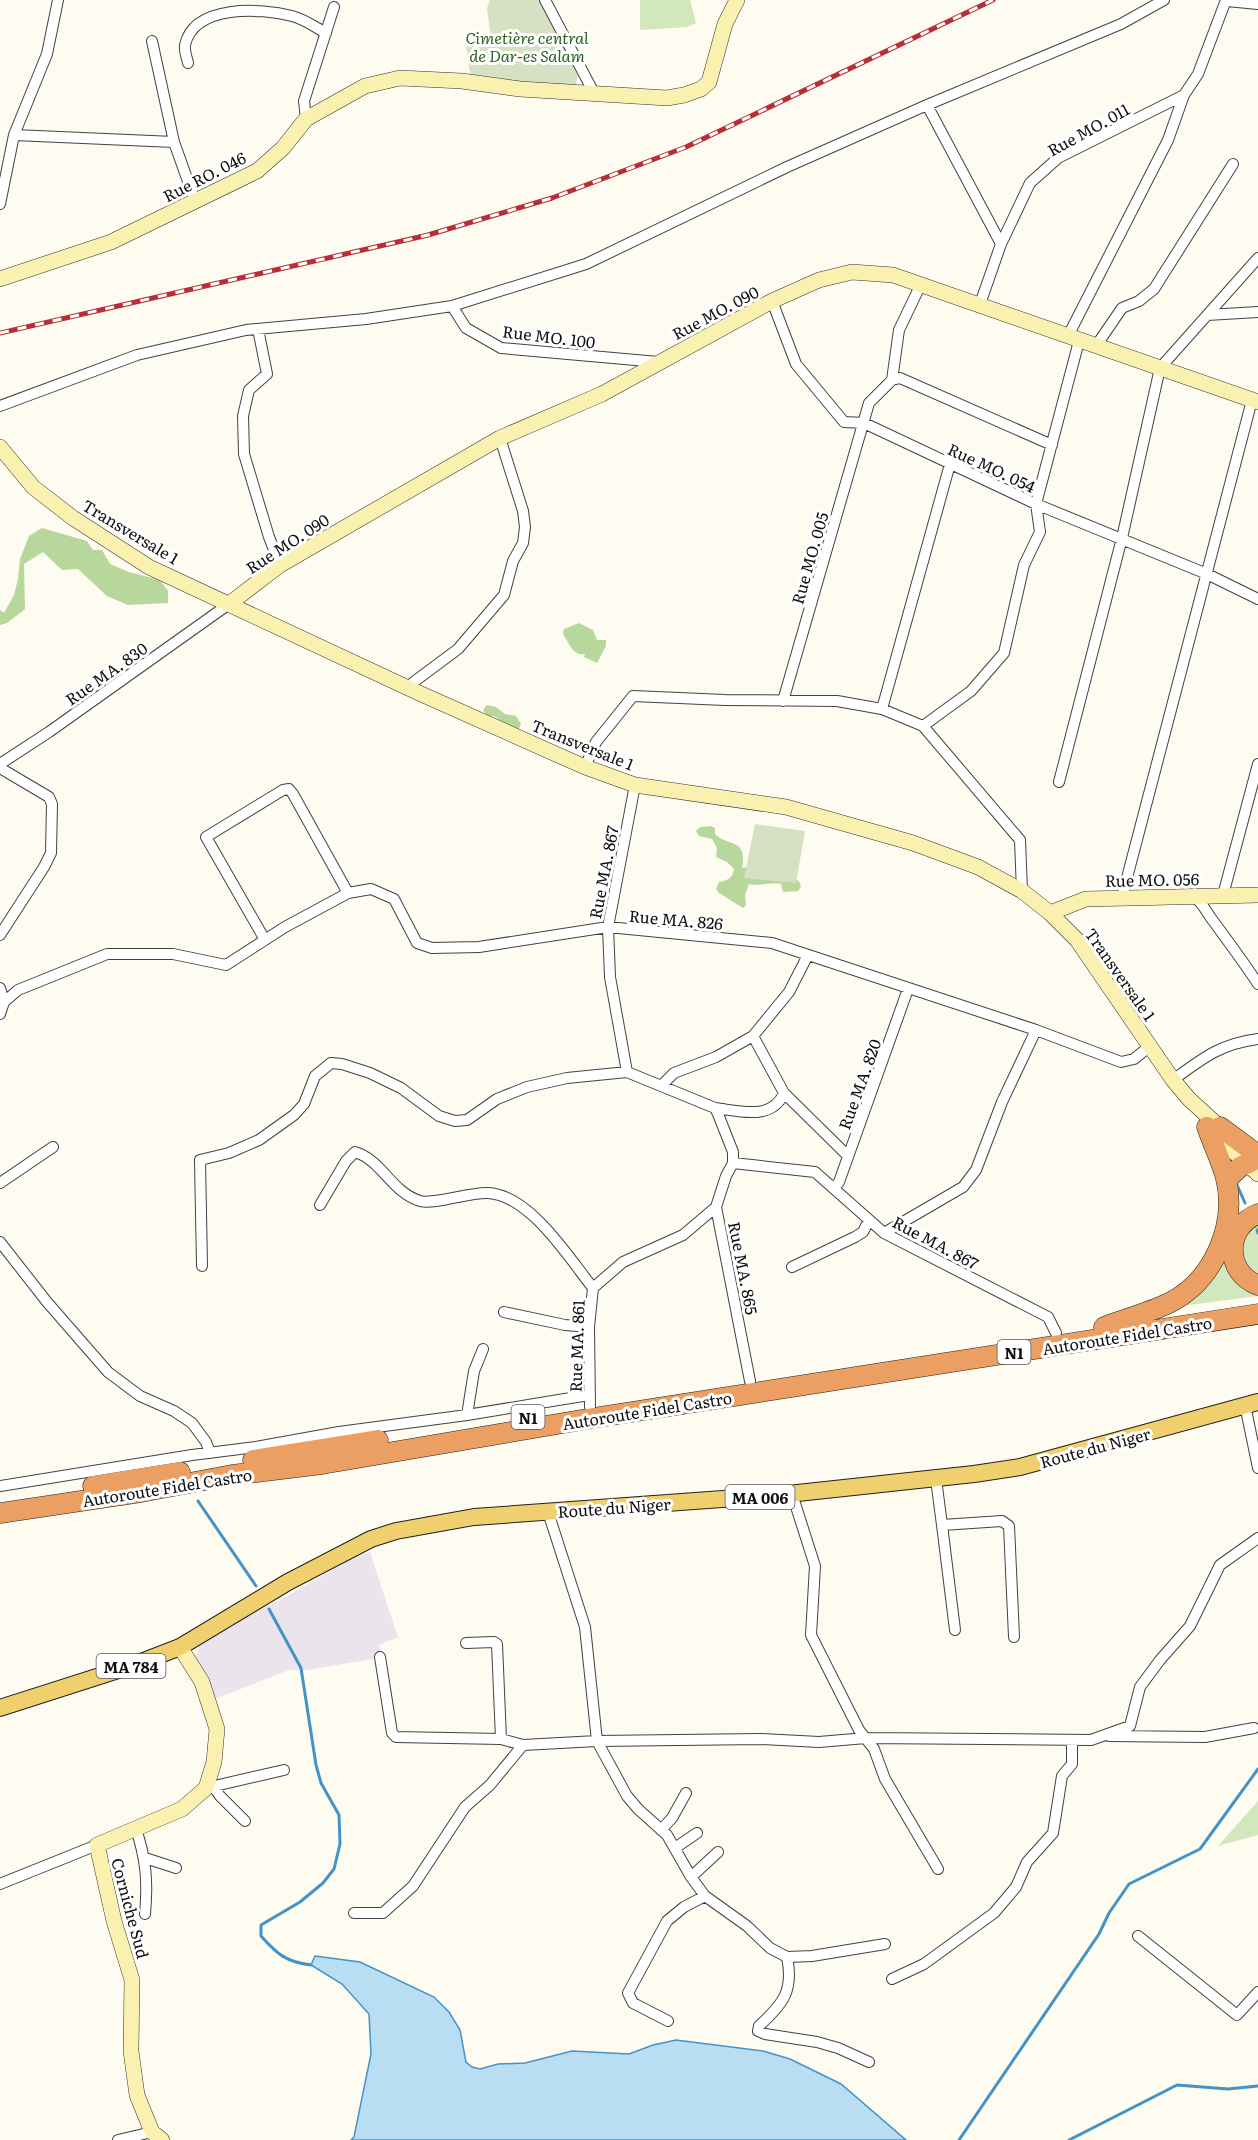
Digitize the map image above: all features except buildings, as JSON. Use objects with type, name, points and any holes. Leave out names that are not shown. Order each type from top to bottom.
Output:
[{"type":"highway","points":[[1213,1127],[1256,1162],[1226,1180]]},
{"type":"highway","points":[[1104,1327],[1168,1303],[1194,1285],[1211,1266],[1224,1233],[1228,1209],[1226,1180],[1213,1127]]},
{"type":"highway","points":[[1258,1214],[1241,1226],[1233,1243],[1232,1252],[1233,1261],[1240,1274],[1258,1286]]},
{"type":"highway","name":"Autoroute Fidel Castro","points":[[0,1502],[589,1401],[750,1381],[1258,1302]]},
{"type":"highway","name":"Autoroute Fidel Castro","points":[[0,1513],[141,1492],[232,1475],[322,1464],[605,1416],[1258,1314]]},
{"type":"main road","name":"Route du Niger","points":[[0,1708],[130,1666],[180,1647],[261,1598],[371,1539],[396,1531],[465,1518],[792,1494],[936,1479],[1020,1467],[1251,1404]]},
{"type":"street","points":[[0,204],[14,135],[47,54],[58,0]]},
{"type":"street","points":[[545,0],[594,93]]},
{"type":"street","name":"Rue RO. 046","points":[[0,279],[111,242],[257,171],[283,148],[306,119],[365,86],[400,78],[462,81],[520,89],[667,98],[701,89],[709,82],[724,24],[737,0]]},
{"type":"street","points":[[0,406],[136,355],[258,329],[366,319],[452,306],[586,264],[787,167],[1120,24],[1164,0]]},
{"type":"street","points":[[923,726],[971,691],[1004,653],[1024,565],[1040,532],[1036,504],[1052,445],[1073,338],[1168,140],[1184,95],[1198,74],[1226,0],[1258,4]]},
{"type":"street","points":[[306,119],[304,101],[334,7]]},
{"type":"street","points":[[188,63],[185,47],[191,30],[206,18],[224,14],[271,11],[296,17],[326,33]]},
{"type":"street","points":[[152,41],[174,142],[195,201]]},
{"type":"street","name":"Rue MO. 011","points":[[980,304],[1001,244],[1030,183],[1058,158],[1184,95]]},
{"type":"street","points":[[927,105],[1001,244]]},
{"type":"street","points":[[14,135],[174,142]]},
{"type":"street","points":[[1096,346],[1122,308],[1139,301],[1154,289],[1233,164]]},
{"type":"street","points":[[1059,782],[1122,538],[1161,368],[1258,258]]},
{"type":"street","name":"Rue MO. 090","points":[[229,604],[280,564],[500,438],[602,394],[772,301],[819,280],[852,272],[893,275],[1255,401]]},
{"type":"street","points":[[921,284],[899,330],[892,380],[900,378],[1052,445]]},
{"type":"street","name":"Rue MO. 054","points":[[772,301],[796,364],[844,422],[864,423],[1036,504],[1207,574],[1258,599]]},
{"type":"street","name":"Rue MO. 100","points":[[452,306],[466,328],[501,348],[658,363]]},
{"type":"street","points":[[1207,315],[1258,312]]},
{"type":"street","points":[[258,329],[267,374],[249,390],[243,416],[244,454],[268,537],[280,564]]},
{"type":"street","name":"Rue MO. 005","points":[[783,701],[869,404],[892,380]]},
{"type":"street","points":[[1122,897],[1255,401]]},
{"type":"street","points":[[407,687],[458,649],[504,595],[513,561],[523,543],[525,527],[524,510],[500,438]]},
{"type":"street","name":"Transversale 1","points":[[0,447],[33,487],[81,524],[149,567],[585,767],[635,784],[786,807],[913,843],[978,867],[1022,891],[1050,913],[1077,940],[1173,1080],[1213,1127]]},
{"type":"street","points":[[882,709],[950,464]]},
{"type":"street","name":"Rue MA. 830","points":[[0,766],[229,604]]},
{"type":"street","points":[[585,767],[596,742],[633,696],[837,701],[882,709],[923,726],[1020,840],[1022,891]]},
{"type":"street","points":[[1223,895],[1258,764]]},
{"type":"street","points":[[0,766],[49,797],[52,804],[51,853],[0,935]]},
{"type":"street","name":"Rue MA. 867","points":[[627,1072],[610,976],[608,927],[635,784]]},
{"type":"street","points":[[265,940],[206,837],[283,790],[289,789],[293,794],[348,893]]},
{"type":"street","name":"Rue MA. 826","points":[[4,1002],[18,990],[106,954],[173,954],[226,965],[348,893],[371,889],[394,899],[417,943],[432,948],[479,947],[608,927],[772,943],[1036,1030],[1122,1062],[1134,1059],[1150,1047]]},
{"type":"street","name":"Rue MO. 056","points":[[1050,913],[1086,899],[1258,896]]},
{"type":"street","points":[[1194,897],[1202,902],[1258,984]]},
{"type":"street","points":[[662,1085],[675,1073],[716,1057],[753,1036],[789,992],[808,955]]},
{"type":"street","points":[[0,988],[4,1002],[0,1014]]},
{"type":"street","name":"Rue MA. 820","points":[[834,1188],[839,1182],[909,989]]},
{"type":"street","points":[[884,1233],[963,1187],[976,1170],[1002,1102],[1036,1030]]},
{"type":"street","points":[[753,1036],[784,1093],[848,1156]]},
{"type":"street","points":[[1173,1080],[1210,1053],[1244,1041],[1258,1039]]},
{"type":"street","points":[[202,1266],[200,1160],[229,1153],[259,1140],[294,1115],[304,1104],[315,1076],[331,1064],[342,1064],[370,1073],[401,1088],[439,1116],[455,1121],[467,1120],[497,1099],[527,1087],[567,1078],[627,1072],[715,1108],[747,1112],[772,1109],[780,1102],[784,1093]]},
{"type":"street","points":[[715,1108],[733,1152],[733,1163]]},
{"type":"street","points":[[0,1183],[53,1147]]},
{"type":"street","name":"Rue MA. 861","points":[[320,1205],[346,1161],[355,1152],[366,1155],[402,1194],[422,1202],[487,1193],[509,1197],[542,1223],[594,1288],[589,1327],[589,1401]]},
{"type":"street","name":"Rue MA. 867","points":[[733,1163],[815,1172],[884,1233],[1048,1317],[1056,1333]]},
{"type":"street","name":"Rue MA. 865","points":[[733,1163],[726,1176],[716,1207],[750,1381]]},
{"type":"street","points":[[594,1288],[623,1262],[683,1235],[716,1207]]},
{"type":"street","points":[[792,1267],[855,1237],[863,1232],[869,1220]]},
{"type":"street","points":[[0,1242],[47,1302],[108,1372],[140,1396],[174,1411],[192,1423],[206,1442],[210,1453]]},
{"type":"street","points":[[504,1312],[565,1325],[589,1327]]},
{"type":"street","points":[[467,1415],[474,1371],[483,1349]]},
{"type":"street","points":[[0,1486],[467,1415],[589,1401]]},
{"type":"street","points":[[1251,1404],[1258,1468]]},
{"type":"street","points":[[936,1479],[955,1630]]},
{"type":"street","points":[[792,1494],[815,1566],[811,1635],[874,1749],[885,1779],[938,1869]]},
{"type":"street","points":[[548,1512],[585,1627],[597,1741],[627,1796],[661,1830],[705,1896],[747,1926],[770,1948],[787,1957],[812,1956],[885,1944]]},
{"type":"street","points":[[942,1524],[1002,1521],[1009,1526],[1014,1637]]},
{"type":"street","points":[[380,1658],[393,1736],[501,1739],[523,1744],[760,1739],[819,1742],[866,1738],[1091,1740],[1130,1726],[1140,1687],[1190,1626],[1220,1565],[1258,1538]]},
{"type":"street","points":[[466,1643],[494,1642],[497,1644],[501,1739]]},
{"type":"street","points":[[180,1647],[202,1682],[217,1729],[209,1787]]},
{"type":"street","points":[[1102,1736],[1205,1737],[1254,1728]]},
{"type":"street","points":[[892,1979],[924,1964],[994,1913],[1016,1887],[1027,1862],[1053,1833],[1062,1776],[1072,1764],[1072,1740]]},
{"type":"street","points":[[354,1913],[383,1913],[413,1886],[465,1807],[490,1785],[523,1744]]},
{"type":"street","points":[[209,1787],[284,1770]]},
{"type":"street","points":[[209,1787],[245,1821]]},
{"type":"street","name":"Corniche Sud","points":[[157,2136],[137,2095],[131,2051],[132,1980],[114,1921],[97,1845],[182,1809],[209,1787]]},
{"type":"street","points":[[661,1830],[672,1818],[686,1793]]},
{"type":"street","points":[[136,1829],[147,1868],[145,1914]]},
{"type":"street","points":[[675,1848],[697,1833]]},
{"type":"street","points":[[0,1884],[97,1845]]},
{"type":"street","points":[[691,1877],[718,1852]]},
{"type":"street","points":[[145,1858],[176,1868]]},
{"type":"street","points":[[668,2020],[633,2003],[628,1993],[667,1921],[684,1907],[705,1896]]},
{"type":"street","points":[[1138,1936],[1237,2015],[1258,1992]]},
{"type":"street","points":[[787,1957],[790,1972],[786,1994],[780,2007],[759,2026],[758,2031],[817,2042],[838,2048],[869,2062]]},
{"type":"street","points":[[118,2140],[157,2136]]},
{"type":"shaded area","points":[[370,1552],[398,1637],[379,1645],[384,1657],[307,1670],[289,1670],[215,1699],[194,1662],[202,1638],[280,1600],[355,1557]]},
{"type":"green space","name":"Cimetière central de Dar-es Salam","points":[[490,0],[542,0],[578,74],[576,85],[563,88],[470,74],[466,44],[491,39],[487,8]]},
{"type":"green space","points":[[640,0],[690,0],[696,23],[687,27],[640,30]]},
{"type":"green space","points":[[42,528],[87,541],[93,550],[102,550],[110,564],[129,572],[160,580],[168,591],[168,603],[128,605],[107,596],[78,569],[62,570],[43,552],[24,564],[25,609],[7,623],[0,625],[0,610],[4,613],[14,595],[20,559],[29,536]]},
{"type":"green space","points":[[579,623],[593,630],[597,640],[606,640],[606,646],[597,663],[584,657],[585,654],[574,651],[563,634],[564,629]]},
{"type":"green space","points":[[487,705],[496,707],[505,714],[516,716],[521,724],[519,729],[512,729],[494,716],[487,715],[483,710]]},
{"type":"green space","points":[[755,824],[805,831],[796,883],[744,878]]},
{"type":"green space","points":[[700,827],[715,828],[715,834],[735,844],[742,851],[742,868],[752,866],[793,878],[799,881],[801,887],[798,891],[783,892],[781,884],[749,884],[745,895],[746,905],[743,908],[719,893],[716,889],[719,882],[729,878],[734,869],[727,862],[716,857],[717,848],[712,839],[699,836],[696,831]]},
{"type":"green space","points":[[1258,1219],[1258,1280],[1249,1279],[1236,1244]]},
{"type":"green space","points":[[1226,1246],[1258,1289],[1258,1296],[1174,1307]]},
{"type":"green space","points":[[1258,1799],[1258,1835],[1218,1846],[1257,1802]]},
{"type":"water","points":[[315,1956],[360,1962],[434,1997],[449,2012],[460,2030],[466,2062],[472,2067],[480,2069],[498,2064],[525,2063],[572,2051],[629,2054],[676,2040],[763,2051],[790,2059],[841,2084],[906,2140],[351,2140],[354,2137],[371,2054],[369,2014],[342,1984],[311,1965]]},
{"type":"waterway","points":[[1237,1185],[1245,1203]]},
{"type":"waterway","points":[[198,1501],[256,1586]]},
{"type":"waterway","points":[[269,1609],[301,1668],[316,1765],[321,1783],[339,1815],[340,1844],[334,1869],[323,1883],[300,1902],[261,1925],[261,1936],[283,1956],[295,1962],[311,1965]]},
{"type":"waterway","points":[[959,2140],[1099,1934],[1109,1913],[1129,1884],[1200,1849],[1258,1769]]},
{"type":"waterway","points":[[1069,2140],[1177,2085],[1228,2089],[1258,2086]]},
{"type":"railway","points":[[0,333],[428,235],[552,198],[686,147],[993,0]]}]
